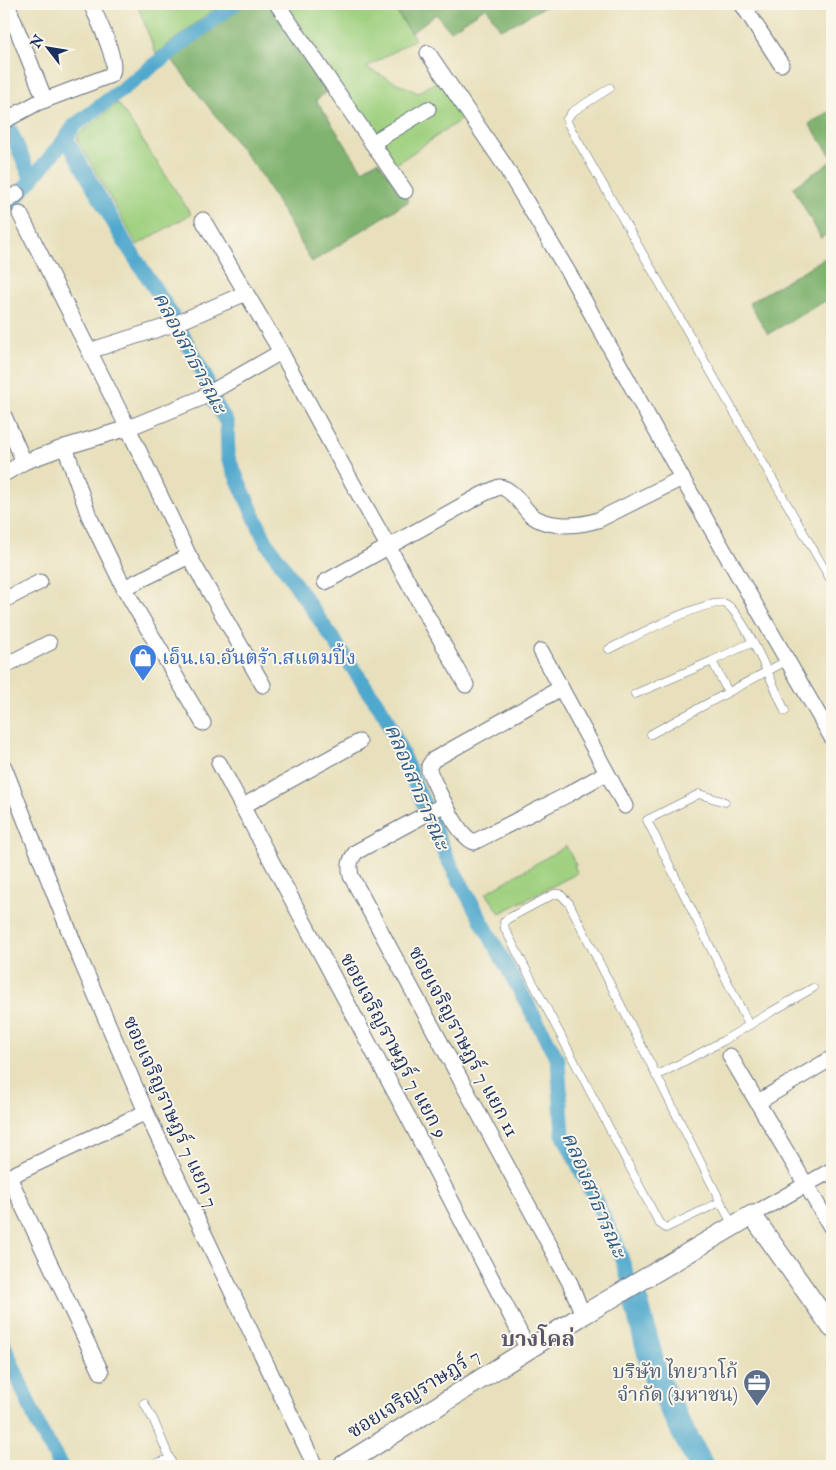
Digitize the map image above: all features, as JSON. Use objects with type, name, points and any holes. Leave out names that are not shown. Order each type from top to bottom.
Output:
[{"type":"street","points":[[7,4],[45,100]]},
{"type":"street","points":[[9,118],[45,100],[106,78],[114,72],[111,53],[91,4]]},
{"type":"street","points":[[277,4],[405,192]]},
{"type":"street","points":[[750,6],[781,64]]},
{"type":"street","points":[[428,53],[505,166],[574,282],[682,478],[830,730]]},
{"type":"street","points":[[372,143],[428,109]]},
{"type":"street","points":[[4,203],[17,194]]},
{"type":"street","points":[[20,214],[128,428],[189,556],[263,685]]},
{"type":"street","points":[[203,220],[281,352],[338,459],[389,546],[466,685]]},
{"type":"street","points":[[89,351],[177,323],[246,293]]},
{"type":"street","points":[[4,474],[24,462],[65,447],[128,428],[199,399],[281,352]]},
{"type":"street","points":[[4,416],[24,462]]},
{"type":"street","points":[[65,447],[88,516],[124,588],[203,723]]},
{"type":"street","points":[[325,582],[483,494],[499,487],[507,490],[538,520],[566,525],[584,524],[598,520],[682,478]]},
{"type":"street","points":[[124,588],[189,556]]},
{"type":"street","points":[[4,600],[40,582]]},
{"type":"street","points":[[4,666],[49,642]]},
{"type":"street","points":[[540,651],[625,806]]},
{"type":"street","points":[[561,688],[433,760],[429,766],[429,771],[441,806],[465,838],[474,842],[570,794],[606,773]]},
{"type":"street","points":[[243,806],[359,742]]},
{"type":"street","name":"ซอยเจริญราษฎร์ 7 แยก 9","points":[[219,763],[406,1113],[528,1349]]},
{"type":"street","name":"ซอยเจริญราษฎร์ 7 แยก 7","points":[[4,767],[81,960],[146,1112],[315,1466]]},
{"type":"street","name":"ซอยเจริญราษฎร์ 7 แยก 11","points":[[441,806],[356,852],[350,859],[351,876],[570,1283],[583,1315]]},
{"type":"street","points":[[730,1056],[832,1229]]},
{"type":"street","points":[[758,1102],[832,1058]]},
{"type":"street","points":[[101,1372],[6,1178],[146,1112]]},
{"type":"street","points":[[832,1170],[752,1215],[832,1328]]},
{"type":"street","name":"ซอยเจริญราษฎร์ 7","points":[[342,1466],[583,1315],[752,1215]]},
{"type":"lane","points":[[610,88],[572,112],[567,120],[568,124],[832,582]]},
{"type":"lane","points":[[609,650],[667,621],[708,604],[719,602],[726,604],[736,613],[753,642],[785,711]]},
{"type":"lane","points":[[635,694],[753,642]]},
{"type":"lane","points":[[651,734],[788,660]]},
{"type":"lane","points":[[712,661],[728,692]]},
{"type":"lane","points":[[725,802],[699,794],[647,820],[749,1025]]},
{"type":"lane","points":[[720,1202],[666,1228],[659,1223],[505,929],[504,922],[509,918],[554,894],[560,894],[566,899],[733,1226]]},
{"type":"lane","points":[[656,1076],[723,1041],[813,988]]},
{"type":"lane","points":[[144,1402],[171,1463],[147,1466]]},
{"type":"green space","points":[[137,4],[220,4],[156,54]]},
{"type":"green space","points":[[246,4],[269,4],[331,89],[316,100],[362,170],[378,161],[409,201],[312,262],[260,173],[172,60]]},
{"type":"green space","points":[[286,4],[391,4],[415,39],[366,68],[418,93],[440,79],[466,116],[396,164],[372,136]]},
{"type":"green space","points":[[401,4],[544,4],[546,6],[500,29],[486,7],[450,31],[436,14],[411,33],[395,9]]},
{"type":"green space","points":[[118,103],[191,214],[137,245],[77,139],[79,134]]},
{"type":"green space","points":[[832,110],[832,157],[809,124]]},
{"type":"green space","points":[[832,161],[832,231],[821,238],[793,187]]},
{"type":"green space","points":[[830,255],[832,258],[832,297],[768,334],[749,303]]},
{"type":"green space","points":[[566,846],[578,873],[500,913],[486,893]]},
{"type":"waterway","points":[[11,204],[74,126],[234,4]]},
{"type":"waterway","points":[[4,116],[32,180]]},
{"type":"waterway","name":"คลองสาธารณะ","points":[[66,138],[124,241],[169,310],[204,374],[215,403],[227,423],[228,458],[265,540],[385,715],[447,858],[558,1060],[563,1134],[616,1242],[637,1305]]},
{"type":"waterway","name":"คลองสาธารณะ","points":[[637,1305],[656,1378],[701,1466]]},
{"type":"waterway","points":[[4,1345],[39,1428],[61,1466]]},
{"type":"place","name":"เอ็น.เจ.อันตร้า.สแตมปิ้ง","points":[[143,682]]},
{"type":"place","name":"บริษัท ไทยวาโก้ จำกัด (มหาชน)","points":[[757,1407]]},
{"type":"district","name":"บางโคล่","points":[[538,1340]]}]
